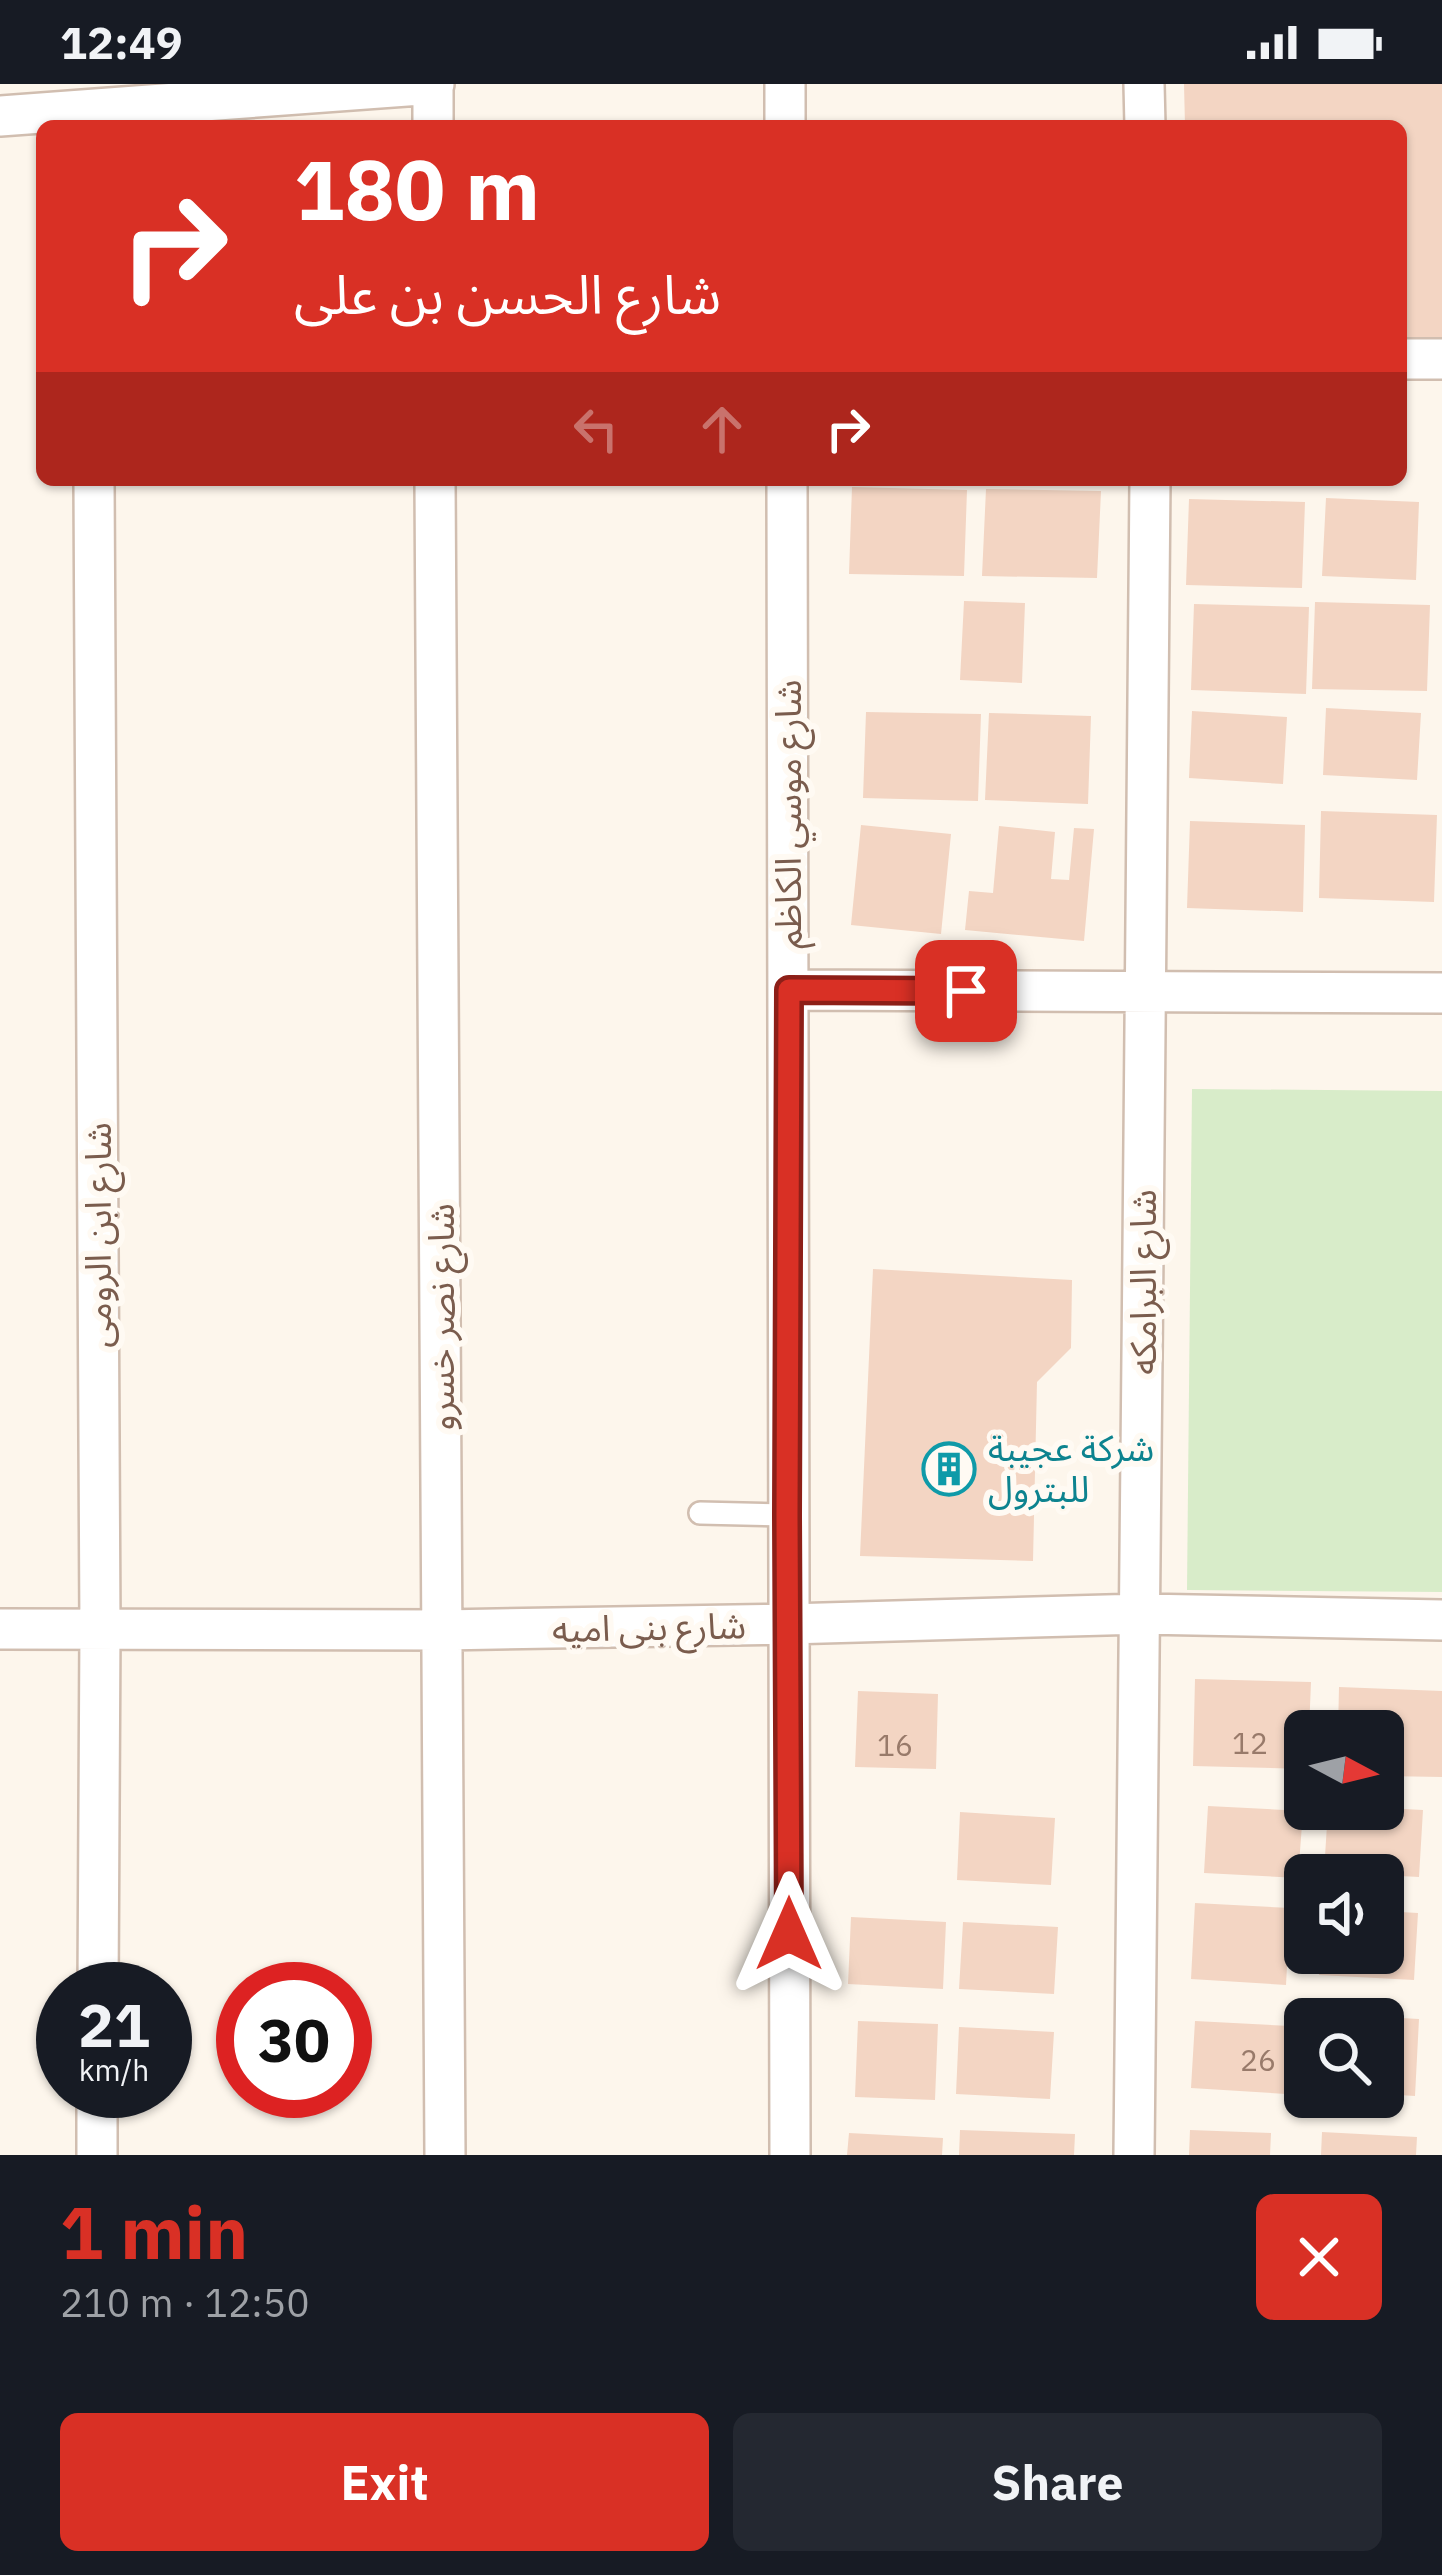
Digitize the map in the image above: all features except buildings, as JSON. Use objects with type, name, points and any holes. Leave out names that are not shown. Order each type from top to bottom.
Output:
[{"type":"street","points":[[0,116],[92,117],[433,84],[433,120]]},
{"type":"street","points":[[785,84],[785,120]]},
{"type":"street","points":[[1144,84],[1145,120]]},
{"type":"street","points":[[1407,359],[1442,359]]},
{"type":"street","name":"شارع ابن الرومى","points":[[94,486],[98,1962]]},
{"type":"street","name":"شارع نصر خسرو","points":[[436,486],[445,2155]]},
{"type":"street","name":"شارع موسي الكاظم","points":[[787,486],[790,2155]]},
{"type":"street","name":"شارع البرامكه","points":[[1134,2155],[1150,486]]},
{"type":"street","points":[[789,990],[1442,993]]},
{"type":"street","name":"شارع بنى اميه","points":[[0,1629],[443,1630],[1142,1614],[1442,1620]]},
{"type":"street","points":[[97,2118],[97,2155]]},
{"type":"lane","points":[[700,1513],[787,1515]]},
{"type":"green space","points":[[1192,1089],[1442,1091],[1442,1592],[1187,1590]]},
{"type":"place","name":"شركة عجيبة للبترول","points":[[949,1469]]},
{"type":"route","points":[[789,1934],[789,990],[966,991]]}]
